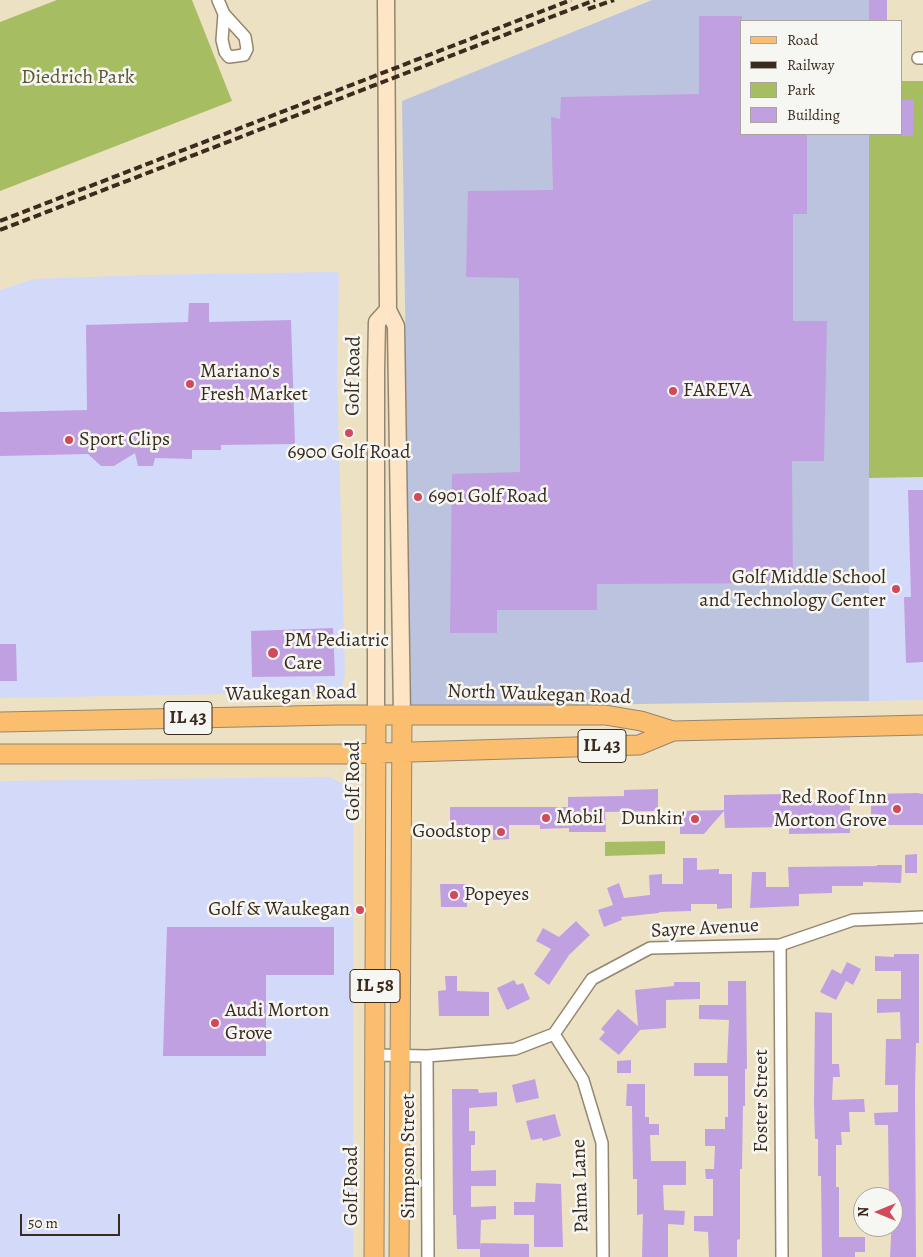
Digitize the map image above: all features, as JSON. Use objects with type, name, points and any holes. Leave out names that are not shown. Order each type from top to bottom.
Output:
[{"type":"main road","name":"Golf Road","points":[[386,0],[388,310],[396,326],[402,715],[399,1257]]},
{"type":"main road","name":"Golf Road","points":[[374,1257],[376,363],[377,322],[388,310]]},
{"type":"main road","name":"Waukegan Road","points":[[0,722],[402,715]]},
{"type":"main road","name":"North Waukegan Road","points":[[402,715],[606,715],[641,721],[673,731],[923,725]]},
{"type":"main road","name":"North Waukegan Road","points":[[402,752],[639,745],[673,731]]},
{"type":"main road","name":"IL 43","points":[[0,754],[402,752]]},
{"type":"street","points":[[218,0],[224,14]]},
{"type":"street","name":"Sayre Avenue","points":[[554,1034],[592,979],[650,948],[780,944],[853,920],[923,917]]},
{"type":"street","name":"Foster Street","points":[[780,944],[782,1257]]},
{"type":"street","points":[[374,1055],[427,1056],[515,1049],[554,1034]]},
{"type":"street","name":"Palma Lane","points":[[554,1034],[583,1080],[602,1144],[603,1257]]},
{"type":"street","name":"Simpson Street","points":[[427,1056],[428,1257]]},
{"type":"shaded area","points":[[652,0],[870,0],[870,20],[740,20],[740,135],[869,135],[869,701],[411,707],[402,101]]},
{"type":"shaded area","points":[[339,273],[337,375],[345,674],[341,692],[0,698],[0,290],[34,279]]},
{"type":"shaded area","name":"Golf Middle School and Technology Center","points":[[923,477],[923,700],[869,701],[869,478]]},
{"type":"shaded area","points":[[330,777],[343,784],[352,803],[353,819],[353,1257],[0,1257],[0,781]]},
{"type":"green space","name":"Diedrich Park","points":[[57,0],[192,0],[232,101],[0,191],[0,22]]},
{"type":"green space","points":[[903,81],[923,81],[923,477],[869,478],[869,135],[903,135]]},
{"type":"green space","points":[[665,841],[665,854],[605,856],[605,842]]},
{"type":"building","points":[[869,0],[887,0],[887,20],[869,20]]},
{"type":"building","name":"FAREVA","points":[[699,16],[742,16],[742,20],[740,20],[740,135],[807,135],[807,214],[793,214],[793,321],[827,321],[824,461],[792,461],[793,583],[597,584],[597,610],[497,610],[497,633],[450,633],[452,474],[520,472],[519,278],[466,277],[468,191],[553,190],[551,117],[560,119],[561,97],[699,94]]},
{"type":"building","points":[[903,100],[914,100],[913,136],[902,136]]},
{"type":"building","name":"Mariano's Fresh Market","points":[[189,303],[209,303],[209,322],[291,320],[295,444],[221,445],[221,450],[192,450],[192,459],[155,458],[153,466],[138,466],[135,453],[114,466],[101,466],[88,454],[0,456],[0,412],[87,410],[86,325],[188,322]]},
{"type":"building","points":[[908,490],[923,490],[923,662],[906,663],[904,597],[911,597]]},
{"type":"building","points":[[333,628],[335,676],[252,677],[251,631]]},
{"type":"building","points":[[0,644],[16,644],[17,681],[0,681]]},
{"type":"building","points":[[658,789],[658,811],[605,812],[606,832],[569,832],[569,828],[540,829],[540,825],[509,825],[509,839],[493,840],[493,825],[450,825],[450,807],[568,807],[568,797],[624,796],[624,790]]},
{"type":"building","points":[[786,794],[787,802],[850,801],[850,833],[789,834],[789,827],[725,828],[724,811],[704,834],[680,834],[680,811],[724,810],[724,795]]},
{"type":"building","name":"Red Roof Inn Morton Grove","points":[[871,794],[923,794],[923,825],[871,825]]},
{"type":"building","points":[[917,854],[917,873],[905,873],[905,855]]},
{"type":"building","points":[[683,858],[697,858],[697,870],[719,869],[719,874],[732,874],[732,908],[717,909],[717,904],[691,904],[691,911],[659,912],[621,917],[622,920],[604,927],[598,910],[613,905],[607,888],[619,883],[624,898],[650,895],[649,875],[662,874],[662,884],[683,884]]},
{"type":"building","points":[[902,865],[901,883],[863,882],[863,886],[832,886],[832,893],[799,894],[799,906],[750,908],[752,872],[766,872],[766,887],[789,887],[788,867]]},
{"type":"building","name":"Popeyes","points":[[440,884],[467,884],[467,907],[441,907]]},
{"type":"building","points":[[576,921],[590,935],[569,955],[549,985],[534,974],[551,949],[536,941],[543,928],[559,937]]},
{"type":"building","name":"Audi Morton Grove","points":[[167,927],[334,927],[334,975],[266,975],[266,1056],[163,1056]]},
{"type":"building","points":[[894,954],[919,954],[919,1043],[916,1043],[915,1092],[916,1257],[890,1257],[891,1237],[903,1237],[903,1187],[889,1187],[888,1125],[875,1125],[874,1113],[898,1112],[898,1085],[885,1085],[886,1039],[901,1039],[900,1012],[877,1013],[877,999],[901,999],[901,971],[875,971],[875,956],[894,957]]},
{"type":"building","points":[[847,962],[861,969],[853,985],[846,981],[836,1000],[820,992],[832,969],[841,974]]},
{"type":"building","points":[[445,976],[457,976],[457,991],[489,992],[489,1016],[439,1016],[438,991],[446,990]]},
{"type":"building","points":[[514,980],[517,985],[523,983],[530,999],[507,1010],[497,988]]},
{"type":"building","points":[[728,981],[746,981],[747,1069],[745,1069],[745,1106],[743,1106],[742,1169],[740,1169],[740,1239],[737,1240],[737,1257],[709,1257],[708,1232],[694,1231],[694,1216],[713,1216],[713,1179],[706,1179],[705,1169],[714,1169],[715,1146],[705,1146],[705,1129],[725,1129],[725,1117],[728,1117],[728,1076],[694,1076],[694,1063],[727,1063],[729,1020],[699,1019],[699,1005],[728,1005]]},
{"type":"building","points":[[674,982],[700,982],[700,999],[666,1000],[666,1028],[640,1030],[619,1055],[599,1039],[605,1032],[601,1029],[618,1009],[638,1026],[635,990],[674,986]]},
{"type":"building","points":[[815,1012],[832,1013],[832,1064],[839,1064],[840,1077],[833,1077],[832,1100],[864,1099],[865,1112],[849,1112],[850,1132],[841,1132],[842,1145],[836,1145],[836,1187],[839,1187],[839,1237],[865,1237],[865,1252],[855,1252],[855,1257],[822,1257],[821,1176],[818,1176],[818,1139],[815,1139]]},
{"type":"building","points":[[631,1060],[631,1073],[617,1073],[617,1061]]},
{"type":"building","points":[[535,1079],[539,1098],[516,1103],[512,1085]]},
{"type":"building","points":[[627,1084],[645,1084],[645,1117],[649,1117],[649,1124],[659,1124],[659,1135],[650,1135],[651,1161],[686,1161],[686,1185],[663,1185],[664,1210],[685,1211],[684,1225],[668,1224],[668,1257],[642,1257],[643,1214],[637,1215],[637,1179],[633,1179],[632,1106],[626,1106]]},
{"type":"building","points":[[452,1089],[478,1089],[479,1093],[497,1092],[497,1106],[469,1108],[469,1131],[475,1131],[475,1145],[471,1145],[471,1171],[496,1170],[496,1186],[471,1186],[471,1207],[496,1206],[496,1219],[481,1220],[480,1249],[457,1249],[456,1215],[453,1215]]},
{"type":"building","points":[[555,1114],[561,1136],[543,1141],[542,1138],[531,1140],[526,1121]]},
{"type":"building","points":[[536,1183],[561,1184],[563,1247],[534,1247],[534,1215],[514,1215],[514,1202],[535,1202]]},
{"type":"building","points":[[480,1243],[529,1244],[529,1257],[480,1257]]},
{"type":"railway","points":[[0,221],[571,0]]},
{"type":"railway","points":[[0,230],[595,0]]},
{"type":"railway","points":[[588,9],[614,0]]},
{"type":"place","name":"Mariano's Fresh Market","points":[[190,384]]},
{"type":"place","name":"FAREVA","points":[[673,391]]},
{"type":"place","name":"6900 Golf Road","points":[[349,433]]},
{"type":"place","name":"Sport Clips","points":[[69,440]]},
{"type":"place","name":"6901 Golf Road","points":[[418,497]]},
{"type":"place","name":"Golf Middle School and Technology Center","points":[[896,589]]},
{"type":"place","name":"PM Pediatric Care","points":[[273,653]]},
{"type":"place","name":"Red Roof Inn Morton Grove","points":[[897,809]]},
{"type":"place","name":"Mobil","points":[[546,818]]},
{"type":"place","name":"Dunkin'","points":[[695,819]]},
{"type":"place","name":"Goodstop","points":[[501,832]]},
{"type":"place","name":"Popeyes","points":[[454,895]]},
{"type":"place","name":"Golf & Waukegan","points":[[360,910]]},
{"type":"place","name":"Audi Morton Grove","points":[[215,1023]]}]
